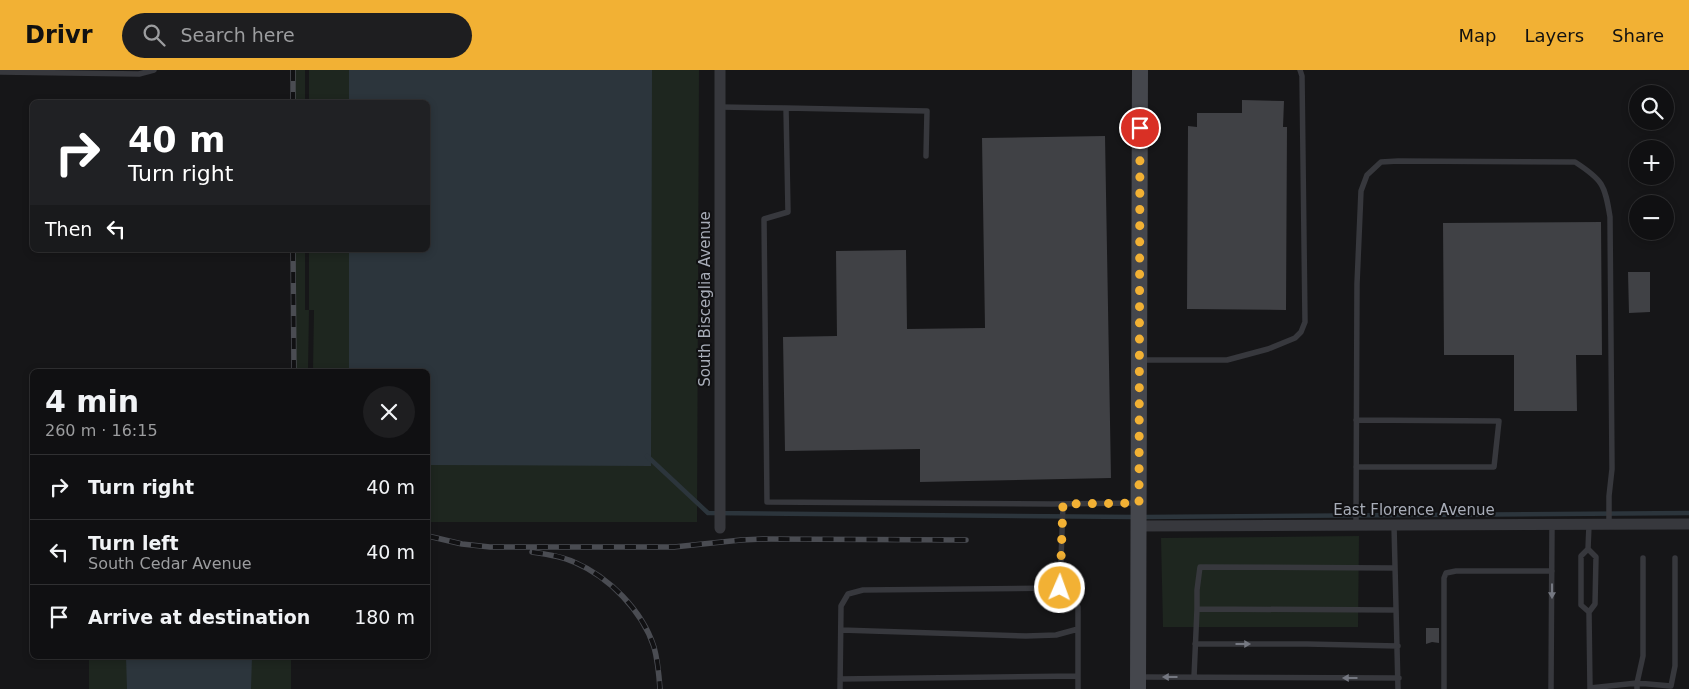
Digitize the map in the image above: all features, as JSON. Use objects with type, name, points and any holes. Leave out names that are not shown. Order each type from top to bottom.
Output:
[{"type":"main road","points":[[1138,683],[1140,70]]},
{"type":"street","name":"South Bisceglia Avenue","points":[[720,70],[720,528]]},
{"type":"street","name":"East Florence Avenue","points":[[1139,526],[1689,524]]},
{"type":"lane","points":[[0,72],[139,74],[154,70]]},
{"type":"lane","points":[[1140,360],[1227,360],[1268,349],[1295,338],[1302,332],[1305,322],[1302,76],[1300,70]]},
{"type":"lane","points":[[720,108],[927,112],[926,156]]},
{"type":"lane","points":[[786,108],[788,212],[764,218],[767,502],[1139,503]]},
{"type":"lane","points":[[1356,525],[1357,275],[1361,191],[1367,175],[1381,162],[1398,161],[1575,162],[1594,174],[1606,192],[1610,217],[1612,469],[1609,496],[1609,524]]},
{"type":"lane","points":[[1356,420],[1499,421],[1494,467],[1356,467]]},
{"type":"lane","points":[[1060,588],[1063,504]]},
{"type":"lane","points":[[1551,689],[1552,524]]},
{"type":"lane","points":[[1589,524],[1588,549],[1581,556],[1580,605],[1589,612]]},
{"type":"lane","points":[[1394,525],[1398,689]]},
{"type":"lane","points":[[1588,549],[1596,557],[1596,604],[1589,612],[1590,688],[1671,686],[1675,666],[1675,558]]},
{"type":"lane","points":[[1637,686],[1642,656],[1643,558]]},
{"type":"lane","points":[[1194,677],[1196,590],[1200,567],[1395,568]]},
{"type":"lane","points":[[1444,689],[1444,578],[1446,573],[1456,571],[1552,571]]},
{"type":"lane","points":[[840,689],[841,606],[848,594],[863,590],[1060,588],[1074,596],[1078,607],[1078,689]]},
{"type":"lane","points":[[1196,609],[1396,610]]},
{"type":"lane","points":[[840,630],[1026,636],[1056,635],[1078,629]]},
{"type":"lane","points":[[1195,644],[1398,646]]},
{"type":"lane","points":[[840,679],[1078,676]]},
{"type":"lane","points":[[1138,683],[1194,677],[1399,678]]},
{"type":"shaded area","points":[[292,70],[305,70],[305,100],[292,100]]},
{"type":"shaded area","points":[[309,70],[699,70],[697,522],[430,522],[430,369],[313,369],[314,310],[309,310],[309,252],[430,252],[430,100],[309,100]]},
{"type":"shaded area","points":[[349,70],[652,70],[651,466],[430,465],[430,369],[349,369],[349,252],[430,252],[430,100],[349,100]]},
{"type":"shaded area","points":[[292,252],[305,252],[305,310],[309,310],[308,369],[292,369]]},
{"type":"shaded area","points":[[1359,536],[1358,627],[1163,627],[1161,538]]},
{"type":"shaded area","points":[[89,659],[291,659],[291,689],[89,689]]},
{"type":"shaded area","points":[[126,659],[252,659],[251,689],[127,689]]},
{"type":"building","points":[[1242,100],[1284,101],[1283,127],[1287,127],[1286,310],[1187,309],[1188,126],[1197,127],[1197,113],[1242,113]]},
{"type":"building","points":[[1105,136],[1111,478],[920,482],[920,449],[785,451],[783,337],[837,336],[836,251],[906,250],[907,329],[985,328],[982,138]]},
{"type":"building","points":[[1601,222],[1602,355],[1576,355],[1577,411],[1514,411],[1514,355],[1444,355],[1443,223]]},
{"type":"building","points":[[1628,272],[1650,272],[1650,312],[1629,313]]},
{"type":"building","points":[[1426,628],[1439,628],[1439,643],[1432,642],[1426,644]]},
{"type":"waterway","points":[[647,456],[708,513],[1135,517]]},
{"type":"waterway","points":[[1143,517],[1689,513]]},
{"type":"railway","points":[[293,70],[293,100]]},
{"type":"railway","points":[[293,252],[294,369]]},
{"type":"railway","points":[[430,536],[462,544],[490,547],[674,547],[763,539],[966,540]]},
{"type":"railway","points":[[532,552],[559,557],[587,568],[600,576],[623,596],[649,633],[654,647],[660,689]]},
{"type":"route","points":[[1060,588],[1063,504],[1139,503],[1140,128]]}]
